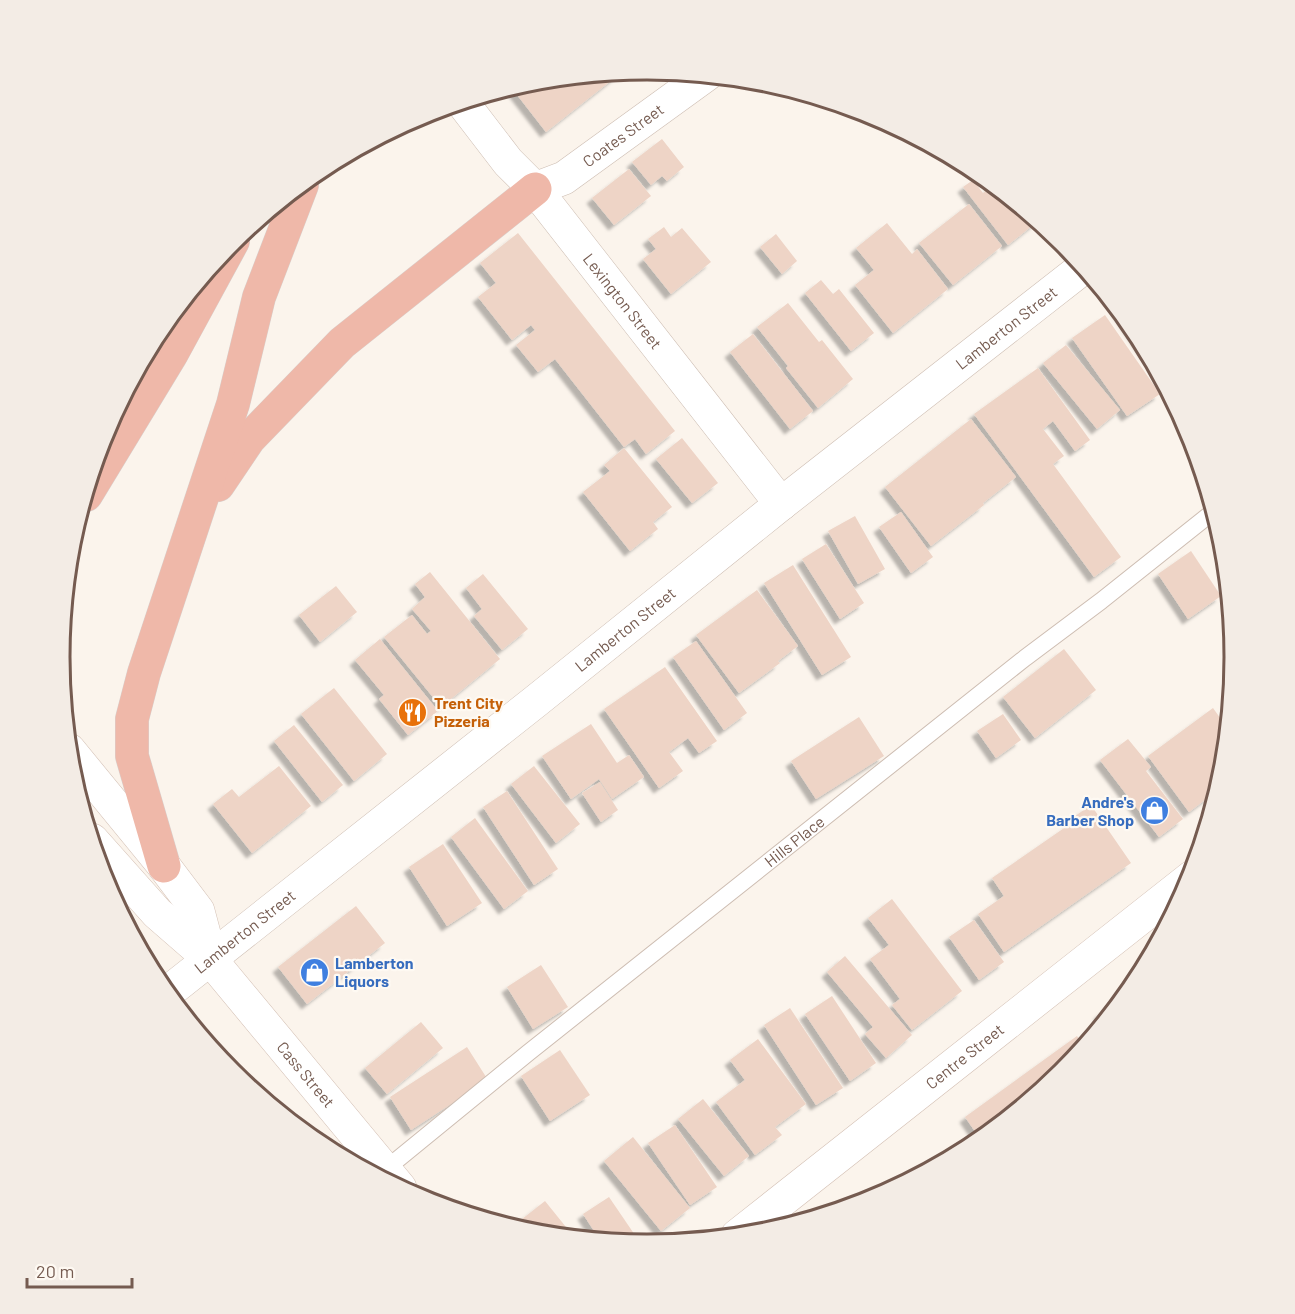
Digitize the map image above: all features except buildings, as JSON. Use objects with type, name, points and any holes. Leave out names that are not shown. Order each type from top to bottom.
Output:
[{"type":"highway","points":[[193,525],[249,439],[342,343],[535,189]]},
{"type":"highway","points":[[164,866],[132,756],[132,719],[144,673],[233,404],[259,297],[296,199]]},
{"type":"highway","points":[[103,468],[171,355],[212,279]]},
{"type":"street","name":"Coates Street","points":[[535,189],[564,178],[696,82]]},
{"type":"street","name":"Lexington Street","points":[[468,109],[508,162],[535,189],[781,504]]},
{"type":"street","name":"Lamberton Street","points":[[175,987],[781,504],[1077,272]]},
{"type":"street","name":"Cass Street","points":[[81,765],[198,911],[211,960]]},
{"type":"street","name":"Cass Street","points":[[106,856],[157,913],[211,960],[380,1168]]},
{"type":"street","name":"Centre Street","points":[[752,1224],[1175,890]]},
{"type":"lane","name":"Hills Place","points":[[392,1174],[528,1053],[1207,517]]},
{"type":"place","name":"Trent City Pizzeria","points":[[413,712]]},
{"type":"place","name":"Andre's Barber Shop","points":[[1155,811]]},
{"type":"place","name":"Lamberton Liquors","points":[[314,972]]}]
